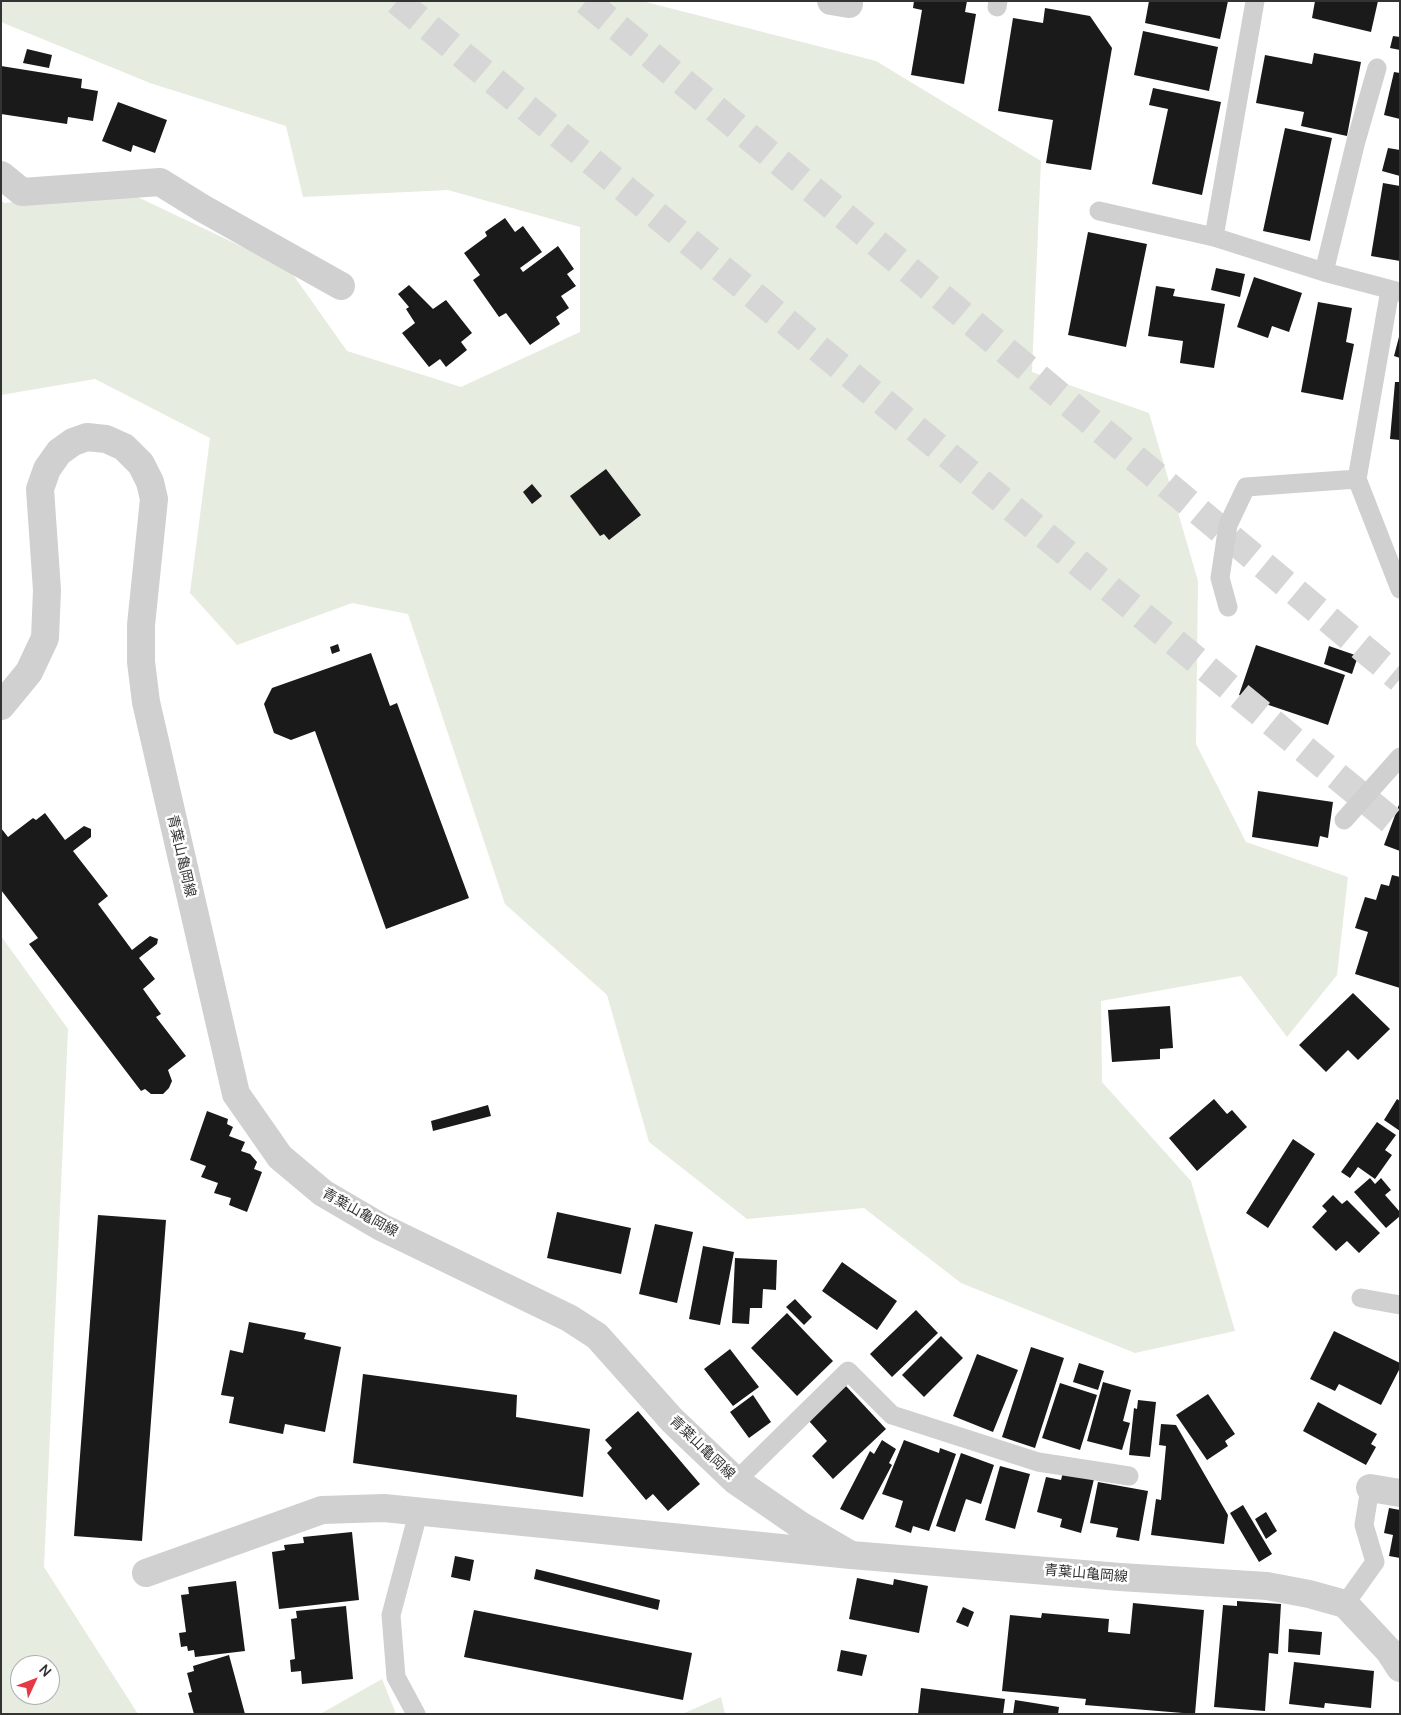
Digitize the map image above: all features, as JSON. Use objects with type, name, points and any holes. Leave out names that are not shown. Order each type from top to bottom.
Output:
[{"type":"street","points":[[830,1],[849,4],[849,1]]},
{"type":"street","points":[[1,175],[22,192],[160,182],[202,208],[341,286]]},
{"type":"street","name":"青葉山亀岡線","points":[[1,706],[29,672],[45,638],[47,590],[40,489],[46,469],[59,452],[72,442],[87,437],[106,439],[124,447],[141,464],[150,482],[154,499],[141,625],[141,662],[145,694],[236,1094],[280,1157],[323,1193],[381,1227],[569,1318],[597,1336],[672,1420],[736,1481],[800,1525],[851,1554],[1120,1577],[1267,1586],[1331,1598],[1345,1604],[1389,1650],[1400,1668]]},
{"type":"street","points":[[1370,1488],[1400,1493]]},
{"type":"street","points":[[146,1573],[322,1510],[384,1508],[851,1554]]},
{"type":"lane","points":[[1214,236],[1255,1]]},
{"type":"lane","points":[[1324,272],[1356,141],[1378,68]]},
{"type":"lane","points":[[1099,211],[1214,236],[1324,272],[1395,291],[1357,479],[1400,589]]},
{"type":"lane","points":[[1228,607],[1220,578],[1228,525],[1246,487],[1357,479]]},
{"type":"lane","points":[[1344,820],[1400,757]]},
{"type":"lane","points":[[1361,1298],[1400,1305]]},
{"type":"lane","points":[[736,1481],[848,1371],[892,1416],[1038,1462],[1129,1476]]},
{"type":"lane","points":[[1345,1604],[1375,1562],[1364,1525],[1370,1488]]},
{"type":"lane","points":[[416,1714],[396,1676],[391,1615],[419,1510]]},
{"type":"shaded area","points":[[1,1],[642,1],[876,61],[1041,161],[1032,372],[1149,413],[1198,581],[1196,744],[1246,842],[1348,877],[1337,975],[1287,1037],[1241,976],[1101,1001],[1102,1082],[1191,1181],[1235,1331],[1135,1353],[961,1283],[864,1208],[747,1219],[649,1142],[607,995],[505,904],[408,614],[352,603],[237,645],[190,593],[210,438],[95,379],[1,395],[1,200],[4,203],[127,192],[289,269],[347,351],[461,387],[580,332],[580,227],[448,190],[303,197],[286,126],[150,83],[1,22]]},
{"type":"shaded area","points":[[1,936],[68,1029],[44,1567],[138,1714],[1,1714]]},
{"type":"shaded area","points":[[382,1679],[396,1714],[320,1714]]},
{"type":"shaded area","points":[[721,1697],[725,1714],[682,1714]]},
{"type":"building","points":[[914,1],[967,1],[965,12],[976,14],[964,84],[911,75],[922,10],[913,8]]},
{"type":"building","points":[[1149,1],[1228,1],[1220,39],[1145,23]]},
{"type":"building","points":[[1315,1],[1378,1],[1371,32],[1312,18]]},
{"type":"building","points":[[1045,8],[1090,16],[1112,48],[1091,170],[1046,163],[1053,120],[998,111],[1013,18],[1043,23]]},
{"type":"building","points":[[1143,31],[1218,47],[1209,91],[1134,75]]},
{"type":"building","points":[[1393,36],[1400,37],[1400,50],[1390,48]]},
{"type":"building","points":[[27,49],[52,55],[49,68],[23,63]]},
{"type":"building","points":[[1314,53],[1361,62],[1347,136],[1301,126],[1304,112],[1256,103],[1265,55],[1312,64]]},
{"type":"building","points":[[1,66],[82,79],[81,88],[98,91],[93,121],[68,117],[67,124],[1,114]]},
{"type":"building","points":[[1394,72],[1400,73],[1400,119],[1384,115]]},
{"type":"building","points":[[1153,88],[1221,102],[1202,195],[1152,184],[1168,109],[1149,105]]},
{"type":"building","points":[[118,102],[167,120],[155,153],[133,145],[131,152],[102,141]]},
{"type":"building","points":[[1285,128],[1332,138],[1310,241],[1263,231]]},
{"type":"building","points":[[1388,148],[1400,150],[1400,176],[1382,171]]},
{"type":"building","points":[[1383,183],[1400,186],[1400,261],[1371,256]]},
{"type":"building","points":[[505,218],[515,232],[523,226],[542,252],[520,268],[523,272],[558,246],[574,269],[567,274],[576,286],[561,296],[569,308],[556,317],[560,324],[530,345],[506,313],[499,317],[473,280],[480,275],[464,253],[487,236],[485,232]]},
{"type":"building","points":[[1088,232],[1147,244],[1126,347],[1068,335]]},
{"type":"building","points":[[1216,268],[1245,274],[1240,297],[1211,290]]},
{"type":"building","points":[[1254,277],[1302,293],[1289,332],[1272,326],[1268,338],[1237,327]]},
{"type":"building","points":[[409,285],[433,309],[446,300],[472,333],[461,342],[467,350],[446,367],[440,359],[429,367],[402,333],[415,323],[406,309],[409,307],[398,294]]},
{"type":"building","points":[[1156,286],[1175,289],[1173,296],[1225,304],[1214,368],[1180,363],[1183,341],[1148,336]]},
{"type":"building","points":[[1318,302],[1352,308],[1346,342],[1354,344],[1343,400],[1301,392]]},
{"type":"building","points":[[1400,333],[1400,358],[1394,356]]},
{"type":"building","points":[[1395,382],[1400,382],[1400,440],[1390,439]]},
{"type":"building","points":[[606,469],[641,515],[609,540],[604,534],[600,536],[570,496]]},
{"type":"building","points":[[532,484],[542,496],[532,504],[523,492]]},
{"type":"building","points":[[338,644],[340,651],[332,654],[330,647]]},
{"type":"building","points":[[1256,645],[1345,675],[1328,725],[1239,695]]},
{"type":"building","points":[[1329,646],[1358,656],[1352,674],[1324,664]]},
{"type":"building","points":[[371,653],[390,706],[397,703],[469,898],[386,929],[315,731],[291,740],[274,733],[264,704],[272,688]]},
{"type":"building","points":[[1258,791],[1333,802],[1328,838],[1320,836],[1318,847],[1252,837]]},
{"type":"building","points":[[1400,802],[1400,851],[1384,845]]},
{"type":"building","points":[[45,813],[65,840],[84,826],[91,829],[91,837],[73,851],[108,896],[98,904],[132,950],[150,936],[158,939],[157,944],[139,958],[155,979],[143,989],[161,1014],[156,1017],[186,1056],[168,1070],[172,1081],[169,1088],[163,1094],[151,1094],[145,1089],[141,1091],[29,944],[38,938],[1,890],[1,828],[8,837],[33,818],[36,820]]},
{"type":"building","points":[[1392,875],[1400,877],[1400,988],[1355,974],[1368,932],[1355,928],[1365,897],[1376,900],[1381,884],[1389,886]]},
{"type":"building","points":[[1353,993],[1390,1029],[1358,1060],[1348,1050],[1326,1072],[1299,1045]]},
{"type":"building","points":[[1170,1006],[1173,1048],[1160,1049],[1160,1059],[1112,1062],[1108,1010]]},
{"type":"building","points":[[1214,1099],[1227,1114],[1232,1110],[1247,1127],[1197,1171],[1169,1138]]},
{"type":"building","points":[[1397,1099],[1400,1101],[1400,1131],[1384,1120]]},
{"type":"building","points":[[488,1105],[491,1116],[433,1131],[431,1121]]},
{"type":"building","points":[[207,1111],[228,1119],[227,1124],[233,1127],[229,1136],[245,1142],[241,1151],[250,1154],[257,1162],[254,1169],[262,1172],[247,1212],[229,1205],[231,1198],[214,1193],[218,1183],[201,1177],[206,1166],[190,1160]]},
{"type":"building","points":[[1377,1122],[1396,1135],[1385,1150],[1392,1155],[1375,1179],[1358,1167],[1350,1178],[1341,1172]]},
{"type":"building","points":[[1293,1139],[1315,1154],[1268,1228],[1246,1213]]},
{"type":"building","points":[[1370,1178],[1375,1184],[1381,1178],[1391,1190],[1385,1195],[1400,1212],[1400,1216],[1386,1228],[1354,1192]]},
{"type":"building","points":[[1333,1195],[1342,1204],[1347,1200],[1380,1233],[1359,1253],[1347,1241],[1336,1251],[1312,1227],[1327,1211],[1322,1206]]},
{"type":"building","points":[[557,1212],[631,1228],[621,1274],[547,1258]]},
{"type":"building","points":[[98,1215],[166,1220],[142,1541],[74,1536]]},
{"type":"building","points":[[655,1224],[693,1232],[677,1303],[639,1294]]},
{"type":"building","points":[[703,1246],[734,1252],[720,1325],[689,1319]]},
{"type":"building","points":[[735,1258],[777,1260],[776,1290],[763,1289],[762,1308],[750,1308],[749,1324],[732,1323]]},
{"type":"building","points":[[842,1262],[897,1301],[877,1330],[822,1291]]},
{"type":"building","points":[[795,1299],[812,1317],[804,1325],[786,1307]]},
{"type":"building","points":[[916,1310],[938,1333],[892,1377],[870,1354]]},
{"type":"building","points":[[787,1313],[833,1361],[797,1396],[751,1348]]},
{"type":"building","points":[[249,1322],[306,1333],[304,1339],[341,1347],[325,1432],[285,1424],[283,1434],[229,1423],[234,1397],[221,1395],[230,1350],[243,1353]]},
{"type":"building","points":[[1334,1331],[1400,1363],[1400,1368],[1381,1405],[1339,1384],[1335,1391],[1310,1379]]},
{"type":"building","points":[[941,1336],[963,1358],[924,1397],[902,1375]]},
{"type":"building","points":[[1031,1347],[1064,1358],[1035,1448],[1002,1437]]},
{"type":"building","points":[[730,1349],[759,1387],[733,1406],[704,1369]]},
{"type":"building","points":[[977,1354],[1018,1370],[993,1432],[953,1416]]},
{"type":"building","points":[[1079,1363],[1104,1371],[1098,1390],[1073,1382]]},
{"type":"building","points":[[363,1374],[517,1395],[516,1417],[590,1429],[583,1497],[353,1463]]},
{"type":"building","points":[[1103,1382],[1131,1390],[1123,1421],[1130,1423],[1122,1450],[1087,1441]]},
{"type":"building","points":[[1060,1383],[1097,1395],[1080,1450],[1042,1438]]},
{"type":"building","points":[[846,1386],[886,1429],[833,1479],[812,1456],[827,1441],[809,1421]]},
{"type":"building","points":[[1208,1394],[1235,1434],[1225,1441],[1228,1446],[1207,1460],[1176,1415]]},
{"type":"building","points":[[753,1395],[771,1422],[749,1438],[730,1412]]},
{"type":"building","points":[[1138,1400],[1156,1402],[1150,1457],[1129,1455],[1134,1408],[1137,1409]]},
{"type":"building","points":[[1318,1402],[1377,1434],[1371,1444],[1376,1447],[1366,1465],[1303,1431]]},
{"type":"building","points":[[638,1411],[700,1484],[668,1511],[653,1494],[646,1500],[607,1453],[612,1448],[605,1440]]},
{"type":"building","points":[[1161,1424],[1176,1425],[1228,1515],[1224,1544],[1151,1535],[1156,1499],[1161,1500],[1166,1446],[1159,1445]]},
{"type":"building","points":[[882,1440],[896,1449],[889,1463],[892,1465],[863,1520],[840,1509],[870,1451],[874,1454]]},
{"type":"building","points":[[904,1440],[939,1453],[940,1448],[956,1454],[929,1531],[913,1526],[911,1533],[895,1527],[903,1501],[882,1494]]},
{"type":"building","points":[[961,1453],[994,1465],[981,1504],[966,1499],[955,1532],[936,1526]]},
{"type":"building","points":[[1000,1466],[1030,1474],[1015,1529],[985,1520]]},
{"type":"building","points":[[1063,1472],[1094,1479],[1081,1533],[1060,1527],[1062,1519],[1037,1512],[1046,1477],[1061,1480]]},
{"type":"building","points":[[1098,1482],[1148,1491],[1139,1541],[1116,1537],[1118,1528],[1090,1523]]},
{"type":"building","points":[[1243,1505],[1272,1554],[1259,1562],[1230,1513]]},
{"type":"building","points":[[1389,1508],[1400,1510],[1400,1558],[1389,1556],[1393,1535],[1384,1533]]},
{"type":"building","points":[[1266,1512],[1277,1531],[1266,1539],[1255,1519]]},
{"type":"building","points":[[352,1532],[359,1600],[279,1609],[272,1552],[285,1550],[284,1545],[304,1543],[303,1537]]},
{"type":"building","points":[[455,1556],[474,1560],[470,1581],[451,1577]]},
{"type":"building","points":[[536,1569],[660,1600],[658,1610],[534,1579]]},
{"type":"building","points":[[857,1578],[893,1585],[894,1579],[928,1586],[919,1633],[849,1619]]},
{"type":"building","points":[[236,1581],[245,1651],[195,1657],[194,1650],[188,1651],[187,1646],[181,1647],[179,1633],[186,1632],[181,1595],[189,1594],[188,1587]]},
{"type":"building","points":[[1237,1601],[1281,1604],[1278,1654],[1269,1653],[1265,1711],[1214,1707],[1223,1605],[1237,1606]]},
{"type":"building","points":[[1133,1603],[1204,1610],[1195,1714],[1085,1705],[1086,1699],[1002,1691],[1010,1615],[1041,1618],[1042,1613],[1109,1619],[1108,1632],[1130,1634]]},
{"type":"building","points":[[346,1606],[353,1679],[302,1684],[301,1671],[291,1672],[290,1660],[295,1659],[291,1619],[297,1618],[296,1611]]},
{"type":"building","points":[[963,1607],[974,1612],[968,1627],[956,1622]]},
{"type":"building","points":[[474,1610],[692,1653],[683,1700],[464,1657]]},
{"type":"building","points":[[1289,1629],[1322,1632],[1320,1655],[1288,1652]]},
{"type":"building","points":[[841,1650],[867,1655],[862,1676],[837,1671]]},
{"type":"building","points":[[229,1655],[245,1714],[194,1714],[188,1693],[192,1692],[187,1673],[194,1671],[193,1666]]},
{"type":"building","points":[[1294,1662],[1374,1671],[1371,1708],[1325,1703],[1324,1708],[1289,1704]]},
{"type":"building","points":[[921,1688],[1005,1699],[1003,1714],[918,1714]]},
{"type":"building","points":[[1015,1700],[1059,1707],[1058,1714],[1013,1714]]},
{"type":"tunnel","points":[[397,1],[1400,828]]},
{"type":"tunnel","points":[[586,1],[1400,679]]}]
